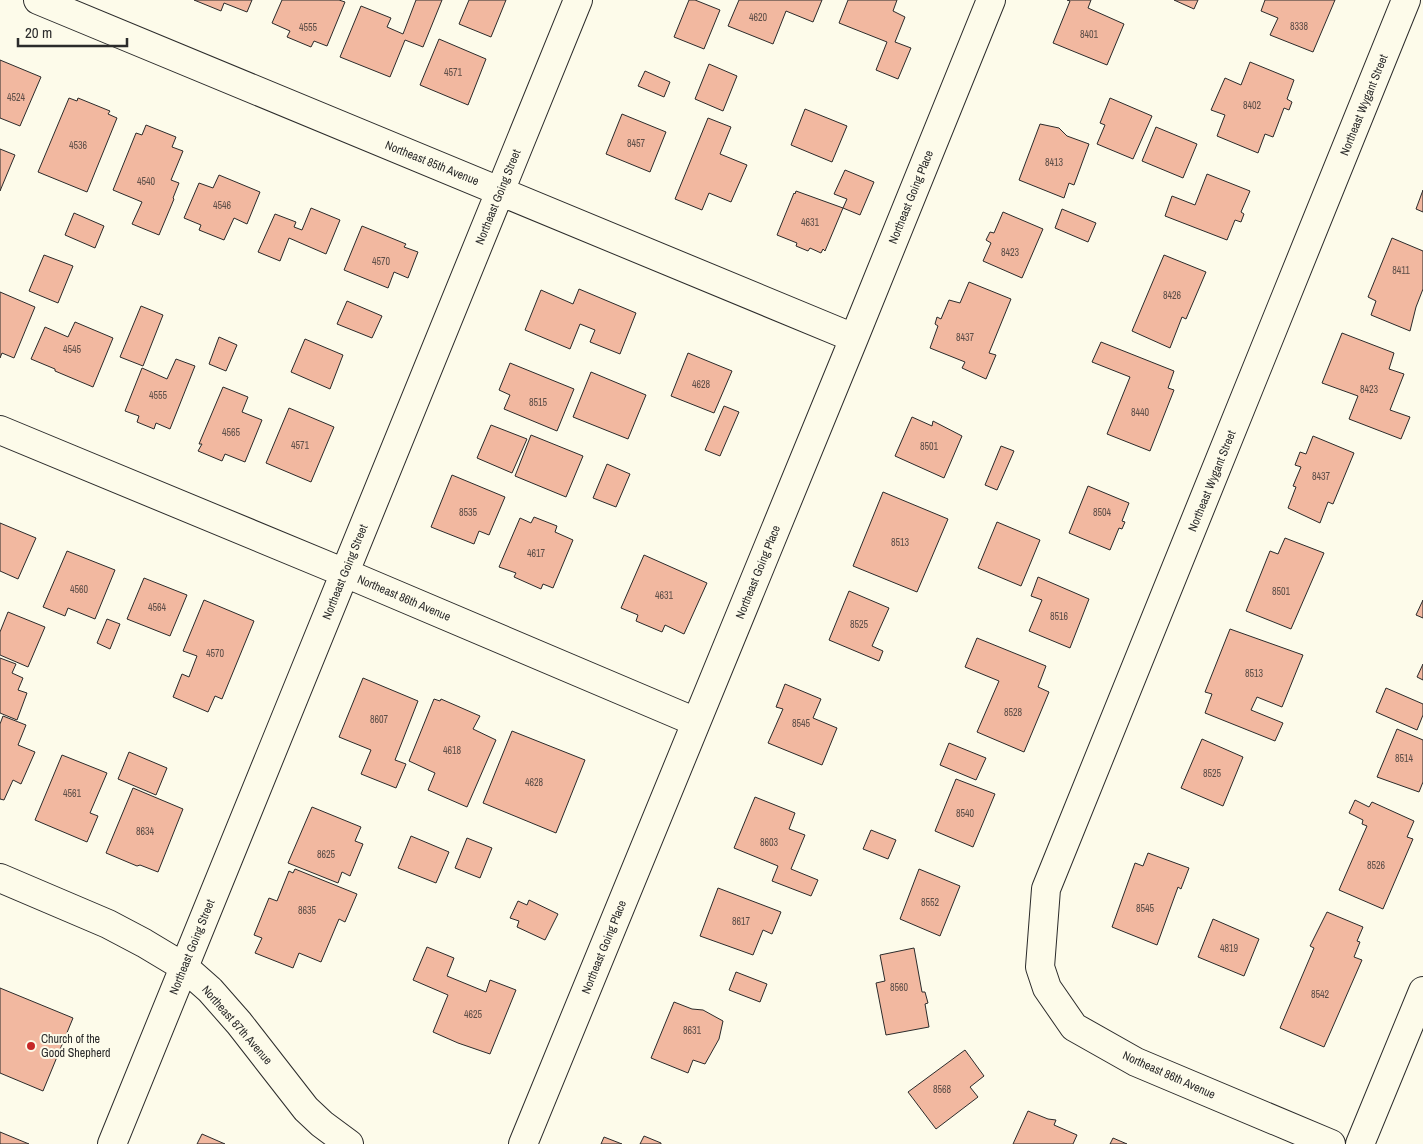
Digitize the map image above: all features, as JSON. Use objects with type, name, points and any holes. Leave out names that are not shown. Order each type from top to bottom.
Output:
[{"type":"street","name":"Northeast 85th Avenue","points":[[38,0],[854,338]]},
{"type":"street","name":"Northeast Going Street","points":[[112,1144],[578,0]]},
{"type":"street","name":"Northeast Going Place","points":[[523,1144],[991,0]]},
{"type":"street","name":"Northeast Wygant Street","points":[[1040,967],[1046,889],[1406,0]]},
{"type":"street","name":"Northeast 86th Avenue","points":[[0,430],[345,573],[696,722]]},
{"type":"street","name":"Northeast 87th Avenue","points":[[0,878],[108,924],[184,967],[210,990],[239,1023],[306,1109],[322,1124],[349,1144]]},
{"type":"street","name":"Northeast 86th Avenue","points":[[1040,967],[1047,988],[1074,1027],[1136,1062],[1332,1144]]},
{"type":"street","points":[[1360,1144],[1423,991]]},
{"type":"building","points":[[194,0],[252,0],[247,12],[224,3],[221,11]]},
{"type":"building","points":[[282,0],[339,0],[345,2],[327,46],[314,41],[311,47],[287,37],[290,31],[272,23]]},
{"type":"building","points":[[416,0],[442,0],[423,47],[405,40],[390,77],[340,57],[361,6],[391,18],[387,27],[403,34]]},
{"type":"building","points":[[469,0],[506,0],[491,37],[459,24]]},
{"type":"building","points":[[689,0],[695,0],[720,10],[704,49],[674,37]]},
{"type":"building","points":[[739,0],[822,0],[813,22],[786,11],[773,44],[728,26]]},
{"type":"building","points":[[848,0],[897,0],[893,11],[905,17],[895,42],[911,48],[898,79],[876,70],[887,42],[839,23]]},
{"type":"building","points":[[1067,0],[1091,0],[1088,8],[1124,24],[1107,65],[1053,43],[1070,1]]},
{"type":"building","points":[[1174,0],[1198,0],[1194,9]]},
{"type":"building","points":[[1265,0],[1335,0],[1313,52],[1270,35],[1278,18],[1261,11]]},
{"type":"building","points":[[439,39],[486,59],[468,105],[420,85]]},
{"type":"building","points":[[0,60],[41,77],[20,126],[0,118]]},
{"type":"building","points":[[1250,62],[1294,80],[1287,99],[1292,102],[1289,110],[1284,108],[1273,137],[1265,134],[1258,153],[1217,136],[1225,115],[1211,110],[1225,78],[1241,85]]},
{"type":"building","points":[[709,64],[737,76],[723,111],[695,99]]},
{"type":"building","points":[[645,71],[670,82],[664,97],[638,86]]},
{"type":"building","points":[[69,98],[77,101],[78,98],[110,111],[108,114],[117,118],[87,192],[38,172]]},
{"type":"building","points":[[1110,98],[1152,116],[1133,159],[1097,144],[1105,125],[1100,123]]},
{"type":"building","points":[[805,109],[847,126],[832,162],[791,145]]},
{"type":"building","points":[[622,114],[666,132],[650,172],[606,154]]},
{"type":"building","points":[[708,118],[731,127],[720,154],[747,165],[731,202],[709,193],[702,210],[675,199]]},
{"type":"building","points":[[1040,124],[1059,128],[1067,136],[1089,144],[1074,185],[1069,183],[1064,198],[1019,180]]},
{"type":"building","points":[[146,125],[176,137],[172,147],[183,151],[171,180],[179,183],[159,235],[132,224],[142,202],[113,190],[136,133],[142,135]]},
{"type":"building","points":[[1156,127],[1197,144],[1183,178],[1142,161]]},
{"type":"building","points":[[0,149],[15,155],[0,191]]},
{"type":"building","points":[[845,170],[874,182],[860,215],[843,208],[847,199],[834,194]]},
{"type":"building","points":[[1207,174],[1250,191],[1241,212],[1244,214],[1241,222],[1235,220],[1227,240],[1165,216],[1172,196],[1195,205]]},
{"type":"building","points":[[219,175],[260,192],[247,224],[234,218],[224,240],[199,230],[201,225],[184,218],[199,183],[213,188]]},
{"type":"building","points":[[1423,190],[1423,212],[1416,209]]},
{"type":"building","points":[[796,191],[843,208],[825,251],[823,249],[821,253],[810,248],[808,251],[796,246],[797,243],[777,235]]},
{"type":"building","points":[[311,208],[340,220],[326,254],[289,238],[280,261],[258,252],[275,214],[296,222],[294,227],[302,230]]},
{"type":"building","points":[[1062,209],[1096,223],[1088,242],[1055,228]]},
{"type":"building","points":[[1003,212],[1043,229],[1022,278],[983,261],[991,243],[986,240],[990,232],[994,233]]},
{"type":"building","points":[[74,213],[104,226],[95,248],[65,235]]},
{"type":"building","points":[[362,226],[406,244],[404,247],[418,252],[408,278],[394,272],[388,288],[344,270]]},
{"type":"building","points":[[1392,238],[1423,251],[1423,289],[1410,331],[1371,315],[1376,301],[1368,297]]},
{"type":"building","points":[[44,255],[73,266],[58,303],[29,291]]},
{"type":"building","points":[[1164,255],[1206,272],[1186,319],[1182,317],[1170,348],[1132,331]]},
{"type":"building","points":[[969,282],[1011,299],[989,353],[996,355],[986,379],[962,368],[965,362],[930,348],[938,326],[935,324],[937,317],[941,319],[949,300],[960,303]]},
{"type":"building","points":[[579,289],[636,313],[620,354],[590,342],[595,330],[580,324],[570,349],[525,330],[541,290],[573,304]]},
{"type":"building","points":[[0,292],[35,307],[14,358],[2,353],[0,358]]},
{"type":"building","points":[[347,301],[382,316],[372,338],[337,324]]},
{"type":"building","points":[[141,306],[163,315],[143,366],[120,357]]},
{"type":"building","points":[[75,322],[113,338],[93,387],[31,359],[45,327],[68,337]]},
{"type":"building","points":[[1342,333],[1394,353],[1389,369],[1404,374],[1390,410],[1410,417],[1401,439],[1349,419],[1358,396],[1322,383]]},
{"type":"building","points":[[219,337],[237,345],[226,371],[209,364]]},
{"type":"building","points":[[305,339],[343,355],[330,389],[291,372]]},
{"type":"building","points":[[1101,342],[1174,371],[1168,388],[1174,390],[1150,451],[1107,434],[1130,377],[1092,362]]},
{"type":"building","points":[[688,353],[732,371],[714,413],[671,396]]},
{"type":"building","points":[[176,359],[195,366],[170,429],[156,423],[154,429],[137,422],[139,416],[125,411],[142,368],[167,379]]},
{"type":"building","points":[[510,363],[574,389],[557,431],[504,409],[510,395],[499,390]]},
{"type":"building","points":[[591,372],[646,395],[628,439],[573,417]]},
{"type":"building","points":[[223,387],[248,397],[242,412],[262,420],[245,462],[225,454],[222,461],[198,451],[202,444],[199,444]]},
{"type":"building","points":[[724,406],[739,412],[720,456],[705,450]]},
{"type":"building","points":[[289,408],[334,427],[311,482],[266,463]]},
{"type":"building","points":[[912,417],[932,426],[933,421],[962,436],[944,478],[895,456]]},
{"type":"building","points":[[491,425],[527,439],[512,473],[477,458]]},
{"type":"building","points":[[531,435],[583,456],[566,497],[515,476]]},
{"type":"building","points":[[1313,436],[1354,453],[1333,504],[1328,502],[1320,523],[1288,508],[1296,487],[1293,486],[1301,467],[1295,465],[1300,452],[1306,454]]},
{"type":"building","points":[[1001,446],[1014,451],[997,490],[985,485]]},
{"type":"building","points":[[607,464],[630,474],[616,507],[593,498]]},
{"type":"building","points":[[452,475],[505,497],[489,535],[479,531],[474,544],[431,527]]},
{"type":"building","points":[[1088,486],[1129,503],[1122,521],[1125,522],[1122,529],[1119,528],[1110,550],[1069,533]]},
{"type":"building","points":[[883,492],[948,519],[917,592],[853,566]]},
{"type":"building","points":[[534,517],[557,526],[555,532],[573,540],[553,588],[543,584],[541,589],[514,577],[516,573],[499,567],[520,518],[531,523]]},
{"type":"building","points":[[997,522],[1040,540],[1021,586],[978,568]]},
{"type":"building","points":[[0,523],[36,538],[18,579],[0,571]]},
{"type":"building","points":[[1285,538],[1324,553],[1291,629],[1246,611],[1270,551],[1278,554]]},
{"type":"building","points":[[67,551],[115,570],[95,619],[68,608],[65,616],[43,607]]},
{"type":"building","points":[[644,555],[707,583],[684,634],[665,625],[662,632],[636,621],[638,615],[621,608]]},
{"type":"building","points":[[1038,577],[1089,599],[1070,648],[1029,631],[1042,600],[1031,596]]},
{"type":"building","points":[[144,578],[187,595],[170,636],[127,619]]},
{"type":"building","points":[[849,591],[889,608],[872,646],[883,651],[879,661],[829,640]]},
{"type":"building","points":[[204,600],[254,621],[222,699],[215,696],[208,712],[173,697],[182,674],[189,677],[197,656],[183,651]]},
{"type":"building","points":[[1423,600],[1423,618],[1416,615]]},
{"type":"building","points":[[8,612],[45,627],[28,667],[0,655],[0,632]]},
{"type":"building","points":[[107,619],[120,624],[110,649],[97,643]]},
{"type":"building","points":[[1230,629],[1303,655],[1282,707],[1257,697],[1251,710],[1283,723],[1275,741],[1205,713],[1212,694],[1205,692]]},
{"type":"building","points":[[977,638],[1046,666],[1038,687],[1049,692],[1024,752],[977,732],[999,681],[965,667]]},
{"type":"building","points":[[0,658],[16,664],[12,673],[23,678],[18,690],[27,693],[17,720],[0,713]]},
{"type":"building","points":[[1423,664],[1423,680],[1417,677]]},
{"type":"building","points":[[363,678],[418,701],[395,760],[406,764],[396,788],[361,774],[371,750],[339,737]]},
{"type":"building","points":[[785,684],[821,699],[813,718],[837,728],[822,765],[768,743],[783,709],[776,707]]},
{"type":"building","points":[[1386,688],[1423,704],[1423,715],[1417,730],[1376,712]]},
{"type":"building","points":[[434,699],[440,701],[441,699],[480,716],[473,729],[496,740],[467,807],[428,790],[435,773],[409,761]]},
{"type":"building","points":[[3,716],[26,725],[18,745],[35,752],[21,784],[13,780],[4,800],[0,799],[0,724]]},
{"type":"building","points":[[1397,729],[1423,740],[1423,782],[1419,792],[1377,777]]},
{"type":"building","points":[[512,731],[585,760],[556,833],[483,803]]},
{"type":"building","points":[[1202,739],[1243,757],[1223,806],[1181,788]]},
{"type":"building","points":[[949,743],[986,758],[976,780],[940,765]]},
{"type":"building","points":[[129,752],[167,768],[156,795],[118,779]]},
{"type":"building","points":[[62,755],[107,773],[90,813],[98,816],[87,842],[35,820]]},
{"type":"building","points":[[956,779],[995,794],[973,847],[935,831]]},
{"type":"building","points":[[133,788],[183,809],[158,872],[140,865],[137,866],[106,853]]},
{"type":"building","points":[[755,797],[795,813],[789,829],[805,835],[791,869],[818,880],[811,896],[772,881],[778,866],[734,848]]},
{"type":"building","points":[[1355,800],[1369,807],[1372,802],[1414,821],[1407,837],[1413,839],[1383,909],[1339,890],[1367,826],[1362,824],[1363,820],[1349,813]]},
{"type":"building","points":[[312,807],[361,827],[355,841],[363,844],[350,876],[342,872],[338,883],[288,863]]},
{"type":"building","points":[[871,830],[896,840],[888,859],[863,849]]},
{"type":"building","points":[[411,836],[449,852],[436,883],[398,868]]},
{"type":"building","points":[[467,838],[492,848],[480,878],[455,868]]},
{"type":"building","points":[[1148,853],[1189,868],[1181,889],[1178,887],[1157,945],[1112,927],[1135,863],[1143,866]]},
{"type":"building","points":[[295,869],[357,894],[345,922],[339,919],[321,962],[299,953],[293,968],[255,953],[262,938],[254,935],[269,898],[277,901],[289,871],[293,873]]},
{"type":"building","points":[[919,869],[960,886],[940,936],[900,919]]},
{"type":"building","points":[[718,888],[781,912],[772,934],[763,930],[753,955],[700,936]]},
{"type":"building","points":[[529,900],[558,914],[545,940],[517,927],[519,921],[510,918],[518,901],[527,905]]},
{"type":"building","points":[[1327,912],[1363,927],[1357,941],[1360,942],[1354,957],[1362,960],[1324,1047],[1280,1028],[1314,948],[1310,946]]},
{"type":"building","points":[[1213,919],[1259,939],[1244,976],[1198,957]]},
{"type":"building","points":[[427,947],[454,958],[447,976],[486,992],[490,980],[516,990],[490,1054],[433,1032],[448,995],[413,980]]},
{"type":"building","points":[[914,948],[922,992],[925,992],[928,1003],[925,1004],[929,1027],[886,1035],[876,983],[885,981],[880,955]]},
{"type":"building","points":[[736,972],[767,984],[760,1002],[729,990]]},
{"type":"building","name":"Church of the Good Shepherd","points":[[0,988],[73,1018],[43,1091],[0,1073]]},
{"type":"building","points":[[674,1002],[692,1009],[703,1010],[723,1021],[719,1039],[705,1064],[693,1060],[688,1073],[651,1058]]},
{"type":"building","points":[[965,1050],[984,1076],[970,1087],[978,1097],[936,1129],[908,1092]]},
{"type":"building","points":[[1028,1111],[1056,1120],[1054,1125],[1077,1135],[1073,1144],[1013,1144]]},
{"type":"building","points":[[0,1132],[29,1144],[0,1144]]},
{"type":"building","points":[[202,1134],[225,1144],[197,1144]]},
{"type":"building","points":[[644,1136],[661,1143],[661,1144],[640,1144]]},
{"type":"building","points":[[604,1137],[622,1144],[601,1144]]},
{"type":"building","points":[[1113,1138],[1127,1144],[1110,1144]]},
{"type":"place","name":"Church of the Good Shepherd","points":[[31,1046]]}]
